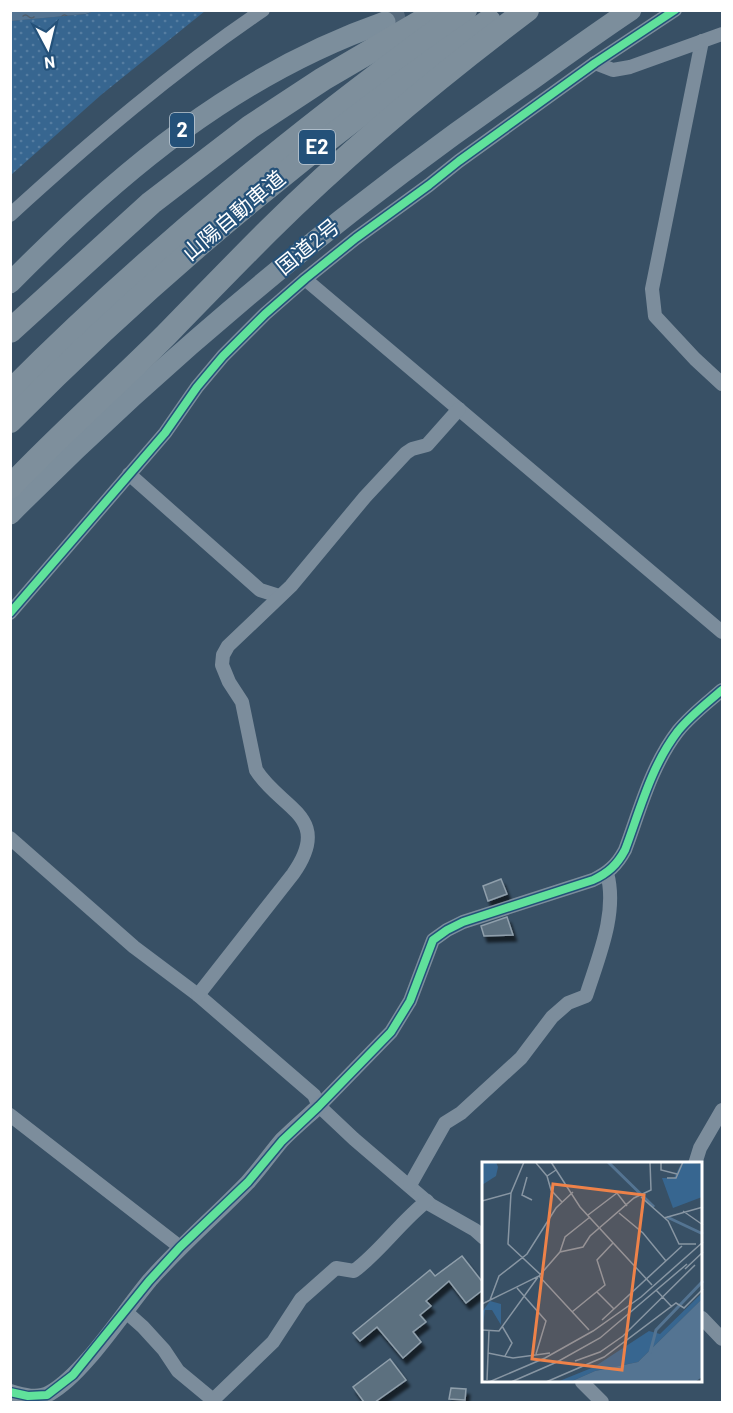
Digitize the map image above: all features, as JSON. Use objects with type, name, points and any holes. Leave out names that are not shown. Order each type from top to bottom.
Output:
[{"type":"highway","points":[[10,331],[152,203],[250,127],[323,79],[441,10]]},
{"type":"highway","name":"山陽自動車道","points":[[10,421],[66,365],[134,289],[283,147],[465,10]]},
{"type":"highway","name":"山陽自動車道","points":[[10,392],[53,350],[212,234],[295,164],[409,76],[503,10]]},
{"type":"highway","points":[[10,487],[41,454],[165,336],[269,230],[331,173],[468,56],[527,10]]},
{"type":"highway","name":"国道2号","points":[[10,514],[158,374],[269,279],[399,175],[631,10]]},
{"type":"highway","name":"2","points":[[10,283],[85,211],[161,146],[197,119],[247,85],[290,61],[347,35],[385,21]]},
{"type":"street","points":[[10,215],[157,87],[263,10]]},
{"type":"street","points":[[10,613],[165,433],[197,387],[223,356],[304,279],[459,161],[595,63],[675,10]]},
{"type":"street","points":[[595,63],[614,70],[630,68],[723,34]]},
{"type":"street","points":[[702,41],[652,289],[655,316],[723,384]]},
{"type":"street","points":[[304,279],[723,632]]},
{"type":"street","points":[[198,996],[292,874],[307,848],[302,818],[261,778],[256,770],[242,702],[229,682],[222,665],[223,655],[228,646],[291,586],[365,497],[406,453],[427,445],[459,409]]},
{"type":"street","points":[[129,474],[260,590],[279,596]]},
{"type":"street","points":[[14,1397],[47,1395],[58,1388],[90,1356],[180,1247],[248,1182],[282,1141],[377,1048],[402,1017],[433,940],[463,922],[593,880],[607,873],[618,863],[625,850],[644,796],[666,748],[694,714],[723,690]]},
{"type":"street","points":[[10,838],[134,946],[198,996],[314,1095],[319,1106],[354,1139],[427,1201],[482,1236]]},
{"type":"street","points":[[410,1185],[445,1123],[461,1113],[521,1058],[552,1017],[568,1003],[586,996],[606,928],[612,889],[607,873]]},
{"type":"street","points":[[696,1162],[700,1148],[723,1110]]},
{"type":"street","points":[[10,1115],[180,1247]]},
{"type":"street","points":[[125,1311],[164,1350],[178,1371],[213,1400],[273,1342],[301,1299],[325,1276],[336,1268],[354,1270],[363,1264],[409,1216],[427,1201]]},
{"type":"street","points":[[703,1319],[723,1339]]},
{"type":"street","points":[[583,1383],[602,1402]]},
{"type":"shaded area","points":[[94,11],[205,11],[101,95],[11,175],[10,21],[86,14]]},
{"type":"water","points":[[10,11],[94,11],[86,14],[11,21]]},
{"type":"building","points":[[501,879],[507,894],[488,901],[483,886]]},
{"type":"building","points":[[507,917],[513,935],[484,936],[481,926]]},
{"type":"building","points":[[462,1256],[482,1281],[482,1291],[466,1303],[449,1281],[426,1301],[431,1306],[420,1315],[426,1322],[413,1332],[421,1342],[403,1358],[377,1327],[360,1341],[353,1333],[430,1270],[435,1276]]},
{"type":"building","points":[[390,1359],[406,1380],[375,1402],[364,1402],[353,1387]]},
{"type":"building","points":[[451,1388],[466,1389],[465,1400],[449,1399]]},
{"type":"tunnel","points":[[385,22],[426,10]]},
{"type":"cycle path","points":[[10,613],[165,433],[197,387],[223,356],[265,314],[356,238],[459,161],[595,63],[675,10]]},
{"type":"cycle path","points":[[10,1392],[28,1396],[47,1395],[73,1375],[149,1281],[180,1247],[248,1182],[282,1141],[391,1032],[410,1001],[433,940],[463,922],[593,880],[612,868],[625,850],[660,759],[678,731],[722,690]]}]
